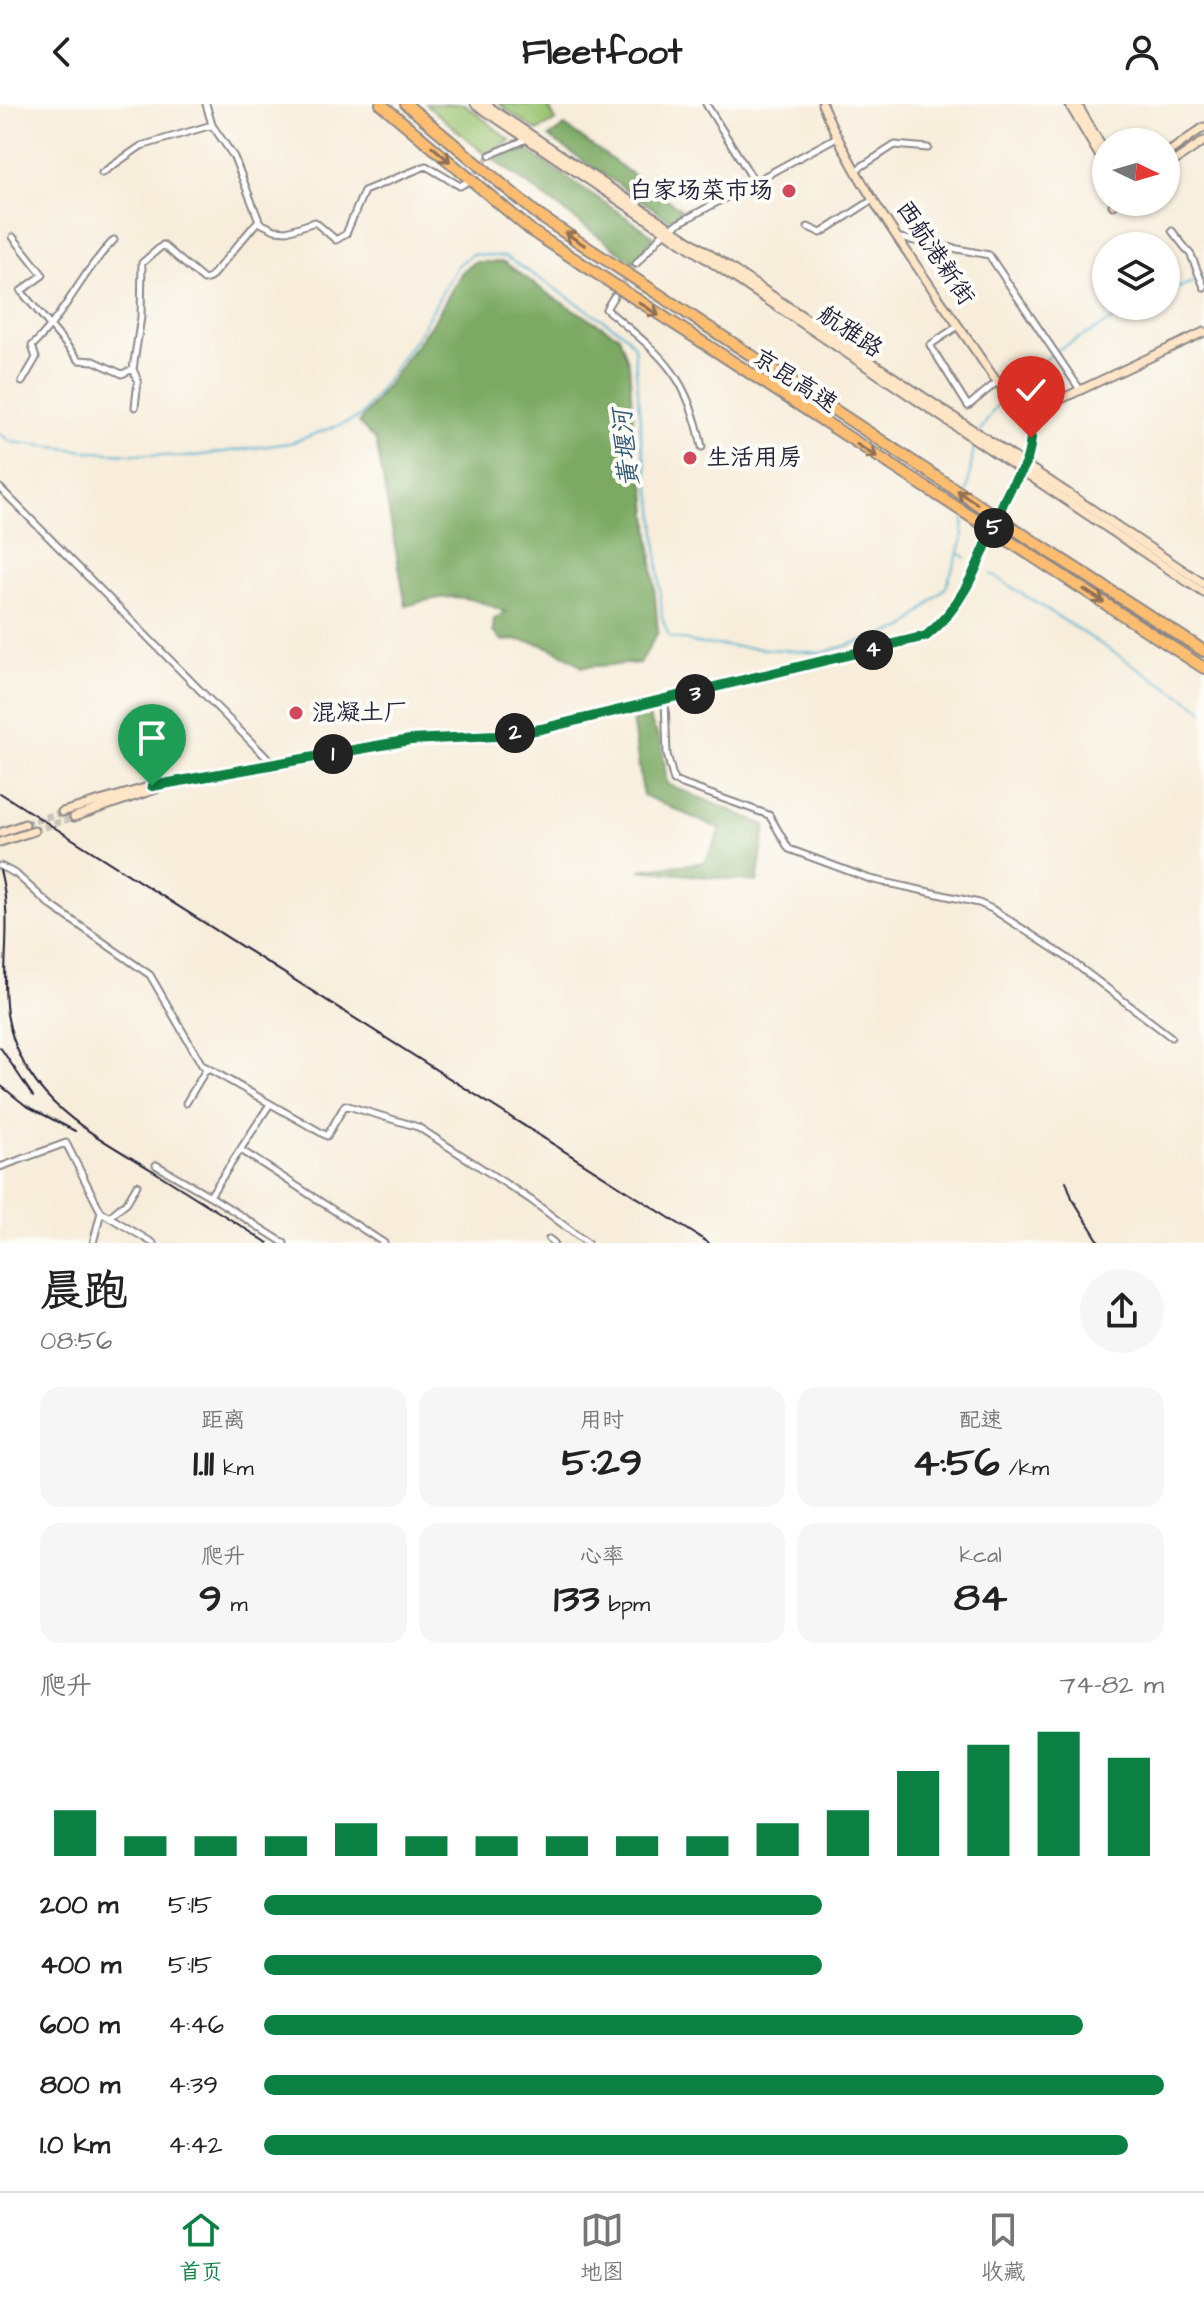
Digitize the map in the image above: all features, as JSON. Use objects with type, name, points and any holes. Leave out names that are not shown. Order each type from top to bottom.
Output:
[{"type":"highway","name":"京昆高速","points":[[381,104],[533,232],[1204,668]]},
{"type":"highway","name":"京昆高速","points":[[406,104],[541,217],[1204,651]]},
{"type":"street","points":[[206,104],[212,125],[234,157],[258,221],[275,230],[287,231],[315,222],[336,240],[346,234],[364,191],[370,186],[426,166],[460,186],[467,182]]},
{"type":"street","name":"航雅路","points":[[474,104],[668,229]]},
{"type":"street","name":"航雅路","points":[[485,104],[970,433],[1028,465],[1204,584]]},
{"type":"street","points":[[706,104],[756,184]]},
{"type":"street","name":"西航港新街","points":[[822,104],[856,170],[900,238],[1011,402],[1025,416]]},
{"type":"street","points":[[1069,104],[1092,143]]},
{"type":"street","points":[[1077,104],[1092,130]]},
{"type":"street","points":[[102,173],[141,146],[212,125]]},
{"type":"street","points":[[1180,144],[1204,127]]},
{"type":"street","points":[[636,264],[668,229],[756,184],[837,137]]},
{"type":"street","points":[[490,155],[528,140]]},
{"type":"street","points":[[1180,157],[1204,141]]},
{"type":"street","points":[[856,170],[895,145],[928,148]]},
{"type":"street","points":[[808,227],[821,233],[875,198]]},
{"type":"street","points":[[135,407],[138,381],[133,369],[141,317],[142,263],[163,245],[204,280],[210,278],[258,221]]},
{"type":"street","points":[[1172,231],[1191,255],[1204,286]]},
{"type":"street","points":[[13,237],[43,275],[21,291],[79,360],[94,361],[122,374],[133,369]]},
{"type":"street","points":[[900,238],[989,255],[1081,392]]},
{"type":"street","points":[[22,382],[36,358],[32,346],[67,307],[94,260],[114,240]]},
{"type":"street","points":[[614,296],[606,309],[672,367],[686,388],[695,411],[702,447]]},
{"type":"street","points":[[959,325],[930,345],[968,406],[999,384]]},
{"type":"street","points":[[62,812],[124,792],[410,740],[496,736],[541,729],[926,636],[944,622],[968,587],[1006,495],[1028,465],[1031,438],[1025,416],[1204,332]]},
{"type":"street","name":"航雅路","points":[[982,440],[1023,474],[1204,593]]},
{"type":"street","points":[[0,488],[275,766]]},
{"type":"street","points":[[665,700],[667,754],[674,781],[769,815],[789,849],[870,879],[979,903],[992,909],[1066,957],[1171,1037]]},
{"type":"street","points":[[74,817],[177,782]]},
{"type":"street","points":[[0,833],[25,824]]},
{"type":"street","points":[[0,842],[34,831]]},
{"type":"street","points":[[0,866],[16,874],[49,904],[150,975],[207,1068],[327,1136],[345,1105],[418,1127],[531,1200],[587,1243]]},
{"type":"street","points":[[186,1103],[207,1068]]},
{"type":"street","points":[[210,1196],[270,1104]]},
{"type":"street","points":[[0,1167],[66,1143],[101,1212],[153,1243]]},
{"type":"street","points":[[241,1150],[384,1243]]},
{"type":"street","points":[[156,1165],[284,1243]]},
{"type":"street","points":[[109,1217],[127,1202],[137,1185]]},
{"type":"street","points":[[93,1243],[101,1212]]},
{"type":"green space","points":[[426,104],[465,104],[511,141],[485,154]]},
{"type":"green space","points":[[499,104],[547,104],[556,121],[537,131]]},
{"type":"green space","points":[[565,126],[686,213],[673,222],[549,137]]},
{"type":"green space","points":[[525,149],[654,236],[634,262],[493,159]]},
{"type":"green space","points":[[474,262],[504,262],[554,298],[619,336],[629,364],[635,452],[646,490],[658,632],[640,663],[582,667],[545,646],[524,641],[503,641],[493,632],[494,619],[505,612],[468,599],[445,597],[406,606],[376,441],[359,423],[435,319],[462,272]]},
{"type":"green space","points":[[648,716],[662,744],[667,784],[766,825],[757,882],[640,870],[705,862],[721,830],[643,795],[632,718]]},
{"type":"waterway","name":"黄堰河","points":[[0,434],[11,442],[94,452],[187,457],[290,443],[353,420],[360,417],[420,332],[457,266],[472,254],[506,257],[625,334],[634,346],[642,445],[654,508],[662,617],[669,637],[701,644],[822,653],[905,628],[946,587],[962,542],[964,519]]},
{"type":"waterway","name":"黄堰河","points":[[1180,287],[1204,277]]},
{"type":"waterway","name":"黄堰河","points":[[1009,389],[1057,350],[1113,320]]},
{"type":"waterway","name":"黄堰河","points":[[980,431],[1005,393]]},
{"type":"waterway","name":"黄堰河","points":[[967,493],[975,440]]},
{"type":"waterway","points":[[958,552],[966,558]]},
{"type":"waterway","points":[[991,574],[1204,710]]},
{"type":"tunnel","points":[[470,179],[490,155]]},
{"type":"tunnel","points":[[614,296],[636,264]]},
{"type":"tunnel","points":[[25,824],[62,812]]},
{"type":"tunnel","points":[[34,831],[74,817]]},
{"type":"railway","points":[[0,793],[709,1243]]},
{"type":"railway","points":[[0,870],[7,926],[7,1014],[15,1044],[27,1069],[43,1091],[83,1127],[268,1243]]},
{"type":"railway","points":[[0,1047],[33,1096]]},
{"type":"railway","points":[[0,1085],[25,1105],[75,1131]]},
{"type":"railway","points":[[1066,1181],[1072,1198],[1100,1243]]},
{"type":"place","name":"白家场菜市场","points":[[789,191]]},
{"type":"place","name":"生活用房","points":[[690,458]]},
{"type":"place","name":"混凝土厂","points":[[296,713]]},
{"type":"route","points":[[152,786],[410,740],[496,736],[541,729],[926,636],[944,622],[968,587],[1006,495],[1028,465],[1031,438]]}]
